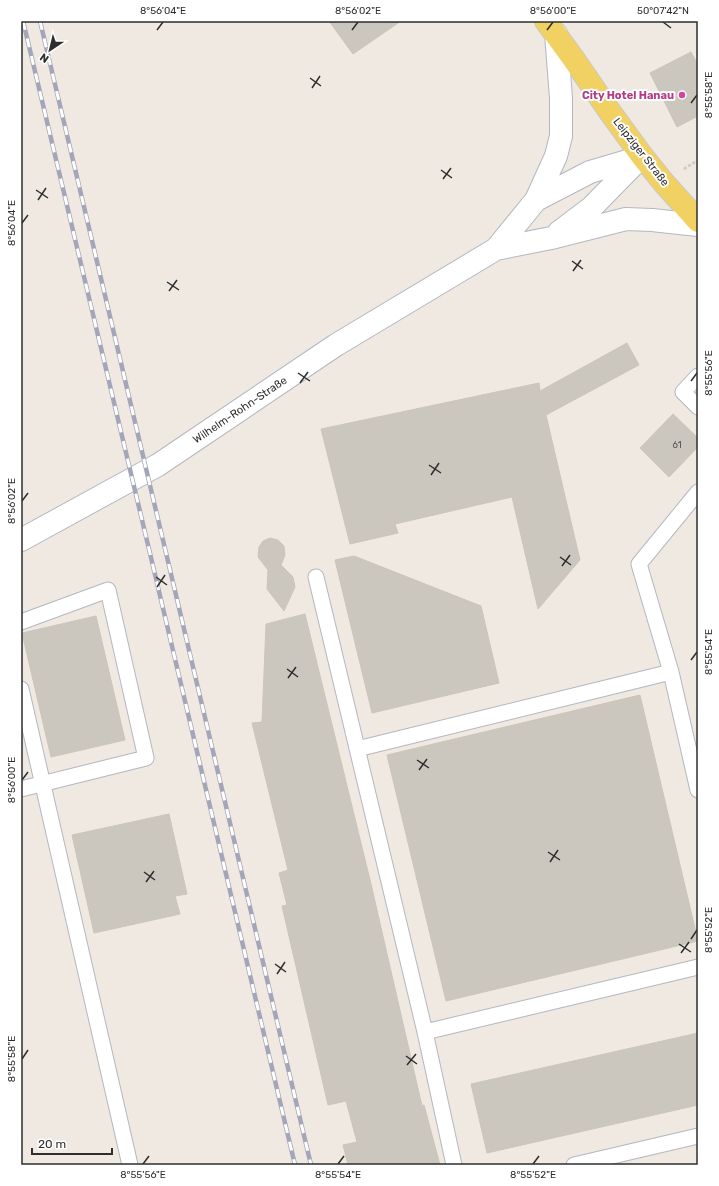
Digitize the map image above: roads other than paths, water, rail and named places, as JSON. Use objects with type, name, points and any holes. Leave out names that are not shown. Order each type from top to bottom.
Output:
[{"type":"main road","name":"Leipziger Straße","points":[[551,28],[642,156],[698,221]]},
{"type":"street","name":"Wilhelm-Rohn-Straße","points":[[496,250],[536,200],[556,156],[561,136],[562,98],[551,28]]},
{"type":"street","name":"Wilhelm-Rohn-Straße","points":[[536,200],[590,172],[642,156]]},
{"type":"street","name":"Wilhelm-Rohn-Straße","points":[[551,238],[592,207],[642,156]]},
{"type":"street","name":"Wilhelm-Rohn-Straße","points":[[21,540],[158,465],[336,345],[496,250],[626,219],[698,225]]},
{"type":"lane","points":[[698,376],[683,392],[698,407]]},
{"type":"lane","points":[[698,492],[639,564],[672,672],[698,790]]},
{"type":"lane","points":[[316,577],[425,1032],[454,1165]]},
{"type":"lane","points":[[21,622],[108,590],[146,758],[21,789]]},
{"type":"lane","points":[[356,749],[672,672]]},
{"type":"lane","points":[[21,689],[130,1165]]},
{"type":"lane","points":[[425,1032],[698,967]]},
{"type":"lane","points":[[574,1165],[698,1136]]},
{"type":"railway","points":[[23,21],[295,1165]]},
{"type":"railway","points":[[40,21],[311,1165]]},
{"type":"place","name":"City Hotel Hanau","points":[[682,95]]}]
